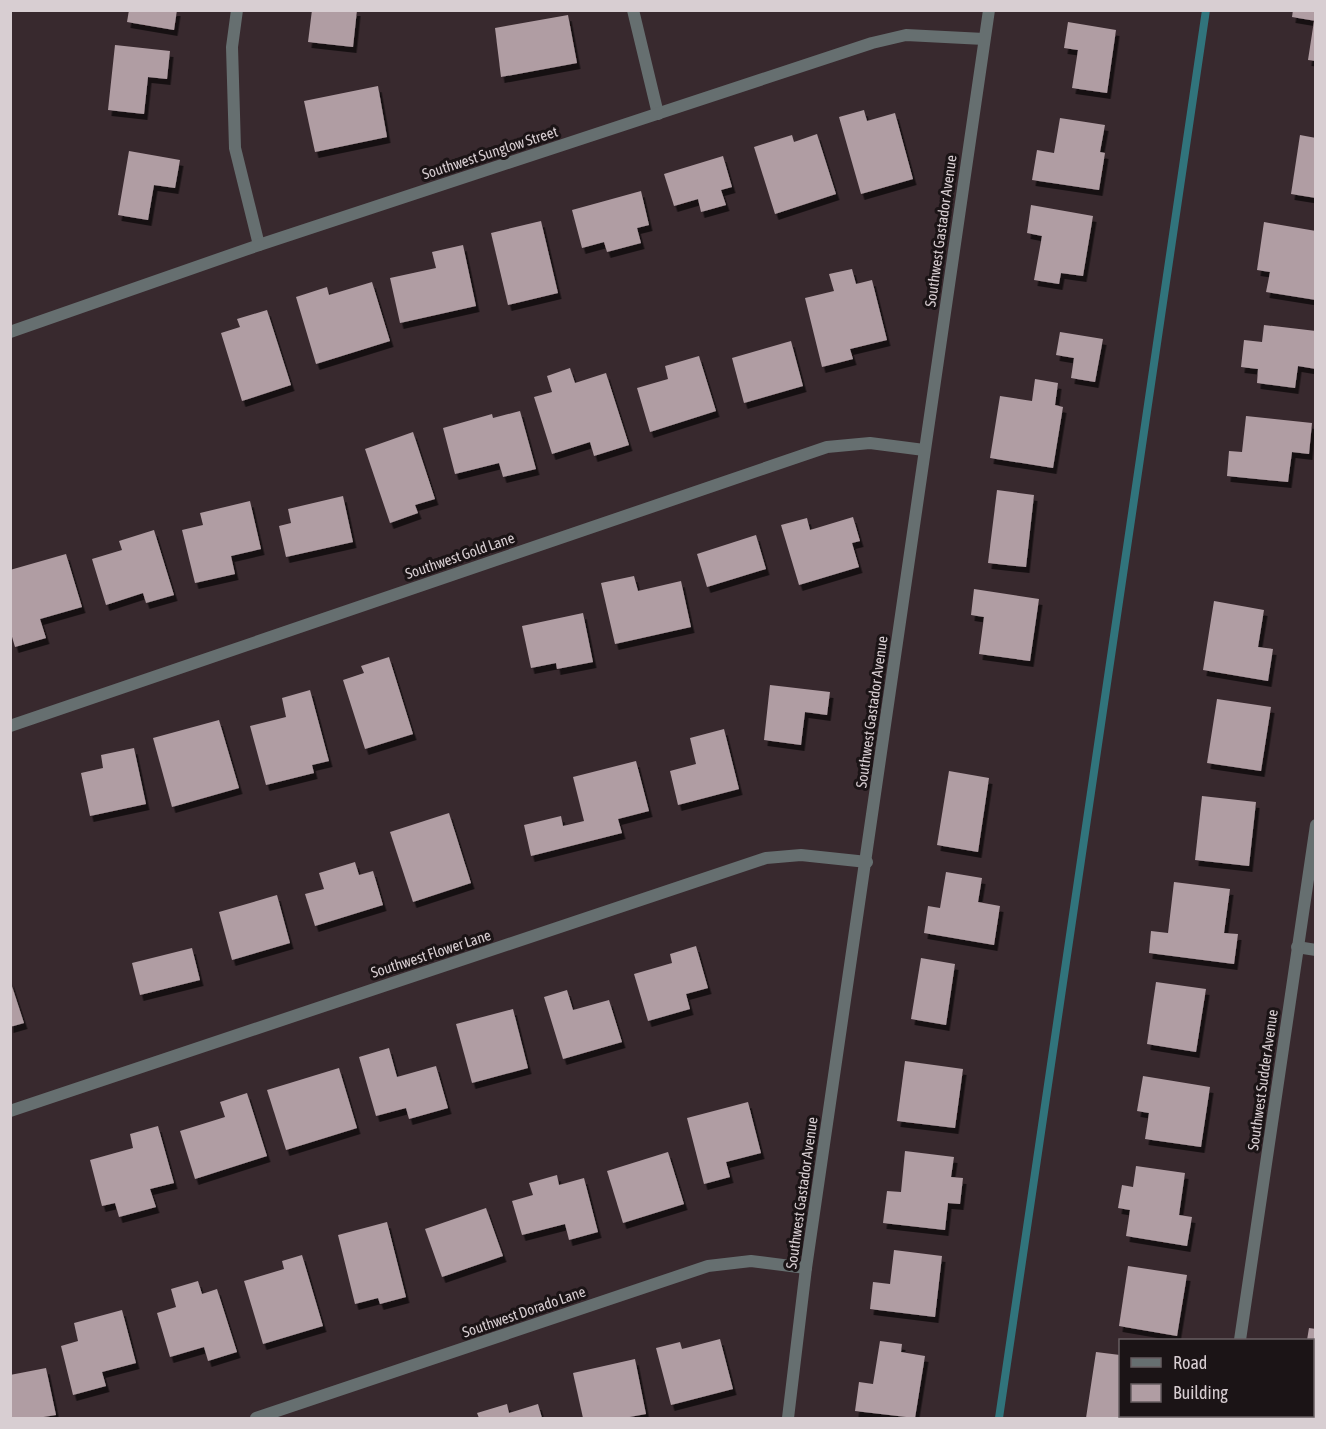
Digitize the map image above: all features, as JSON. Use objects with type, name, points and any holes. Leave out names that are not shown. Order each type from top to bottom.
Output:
[{"type":"street","points":[[237,10],[232,46],[235,148],[259,245]]},
{"type":"street","points":[[633,10],[658,114]]},
{"type":"street","name":"Southwest Gastador Avenue","points":[[788,1419],[806,1268],[867,862],[924,450],[989,10]]},
{"type":"street","name":"Southwest Sunglow Street","points":[[10,332],[259,245],[872,43],[906,35],[984,39]]},
{"type":"street","name":"Southwest Gold Lane","points":[[10,726],[827,447],[870,443],[924,450]]},
{"type":"street","name":"Southwest Sudder Avenue","points":[[1240,1339],[1316,825]]},
{"type":"street","name":"Southwest Flower Lane","points":[[10,1111],[766,858],[801,855],[867,862]]},
{"type":"street","points":[[1297,947],[1316,950]]},
{"type":"street","name":"Southwest Dorado Lane","points":[[256,1419],[708,1266],[751,1261],[806,1268]]},
{"type":"building","points":[[129,10],[177,10],[174,30],[127,22]]},
{"type":"building","points":[[312,10],[357,10],[353,47],[308,42]]},
{"type":"building","points":[[1293,10],[1316,10],[1316,21],[1292,17]]},
{"type":"building","points":[[568,15],[577,63],[501,77],[495,28]]},
{"type":"building","points":[[1314,21],[1316,21],[1316,61],[1308,60]]},
{"type":"building","points":[[1068,22],[1116,30],[1107,93],[1072,88],[1078,50],[1064,48]]},
{"type":"building","points":[[115,45],[170,51],[167,79],[148,77],[144,114],[108,110]]},
{"type":"building","points":[[378,86],[387,137],[315,152],[304,101]]},
{"type":"building","points":[[864,110],[867,121],[895,113],[913,179],[861,194],[839,117]]},
{"type":"building","points":[[1060,118],[1105,125],[1100,152],[1105,153],[1099,190],[1032,180],[1037,150],[1054,153]]},
{"type":"building","points":[[817,134],[836,194],[775,214],[754,147],[792,135],[794,142]]},
{"type":"building","points":[[1300,135],[1316,138],[1316,198],[1291,194]]},
{"type":"building","points":[[129,151],[180,160],[175,188],[154,185],[148,220],[118,215]]},
{"type":"building","points":[[723,156],[732,187],[721,190],[726,205],[701,212],[698,199],[674,206],[664,174]]},
{"type":"building","points":[[641,191],[649,225],[637,228],[641,243],[607,252],[604,242],[582,248],[572,210]]},
{"type":"building","points":[[1031,205],[1093,216],[1083,276],[1061,273],[1059,284],[1034,280],[1042,236],[1027,233]]},
{"type":"building","points":[[541,221],[558,293],[508,305],[491,233]]},
{"type":"building","points":[[1264,222],[1316,231],[1316,300],[1266,292],[1270,272],[1257,270]]},
{"type":"building","points":[[463,245],[476,306],[400,323],[390,278],[436,268],[432,252]]},
{"type":"building","points":[[852,269],[856,284],[872,280],[887,340],[850,349],[853,359],[822,367],[805,298],[834,291],[829,274]]},
{"type":"building","points":[[372,282],[390,341],[316,364],[296,297],[327,287],[329,295]]},
{"type":"building","points":[[267,310],[291,385],[242,401],[221,333],[240,327],[237,319]]},
{"type":"building","points":[[1264,325],[1316,331],[1316,369],[1298,366],[1295,388],[1257,383],[1258,369],[1241,367],[1244,340],[1262,342]]},
{"type":"building","points":[[1060,332],[1103,339],[1095,382],[1071,378],[1074,358],[1056,355]]},
{"type":"building","points":[[791,341],[803,386],[744,403],[732,358]]},
{"type":"building","points":[[699,356],[716,411],[650,432],[637,388],[668,379],[665,366]]},
{"type":"building","points":[[570,368],[575,383],[606,373],[629,445],[594,456],[590,442],[552,454],[534,397],[552,392],[547,376]]},
{"type":"building","points":[[1035,379],[1058,383],[1055,405],[1063,407],[1053,468],[990,458],[1000,396],[1032,401]]},
{"type":"building","points":[[520,411],[536,469],[503,477],[499,463],[455,474],[443,428],[492,414],[493,418]]},
{"type":"building","points":[[1246,416],[1312,423],[1309,454],[1292,452],[1288,482],[1227,476],[1229,451],[1242,452]]},
{"type":"building","points":[[413,432],[435,499],[415,505],[418,513],[390,523],[365,449]]},
{"type":"building","points":[[997,490],[1034,495],[1026,567],[988,563]]},
{"type":"building","points":[[343,496],[353,542],[286,557],[279,526],[291,523],[288,509]]},
{"type":"building","points":[[250,501],[261,549],[231,556],[235,574],[195,583],[182,530],[203,525],[200,513]]},
{"type":"building","points":[[853,517],[860,541],[852,543],[859,567],[799,585],[781,525],[807,518],[810,530]]},
{"type":"building","points":[[154,530],[174,595],[146,603],[143,593],[106,605],[92,559],[122,550],[119,541]]},
{"type":"building","points":[[756,535],[766,569],[707,587],[697,554]]},
{"type":"building","points":[[66,554],[82,607],[40,619],[46,638],[15,647],[10,630],[10,570]]},
{"type":"building","points":[[634,576],[638,591],[681,581],[691,627],[615,644],[601,583]]},
{"type":"building","points":[[974,589],[1039,599],[1030,661],[979,654],[984,617],[971,615]]},
{"type":"building","points":[[1214,601],[1264,610],[1258,647],[1273,649],[1268,681],[1203,670]]},
{"type":"building","points":[[583,613],[593,662],[557,669],[556,663],[531,668],[522,626]]},
{"type":"building","points":[[389,657],[413,734],[365,749],[343,680],[364,673],[361,666]]},
{"type":"building","points":[[770,685],[830,692],[827,715],[805,712],[801,745],[764,740]]},
{"type":"building","points":[[310,690],[329,761],[312,765],[314,773],[266,785],[250,726],[286,717],[282,698]]},
{"type":"building","points":[[1217,699],[1271,707],[1261,771],[1207,763]]},
{"type":"building","points":[[219,720],[239,788],[172,807],[153,738]]},
{"type":"building","points":[[724,729],[739,789],[678,805],[670,771],[696,764],[690,738]]},
{"type":"building","points":[[134,748],[146,804],[90,816],[81,773],[103,768],[101,755]]},
{"type":"building","points":[[636,761],[649,811],[618,819],[622,833],[531,856],[524,825],[561,816],[563,826],[584,821],[573,777]]},
{"type":"building","points":[[949,771],[989,778],[978,852],[937,845]]},
{"type":"building","points":[[1202,796],[1256,802],[1249,866],[1195,860]]},
{"type":"building","points":[[449,813],[471,883],[413,902],[390,832]]},
{"type":"building","points":[[355,862],[359,875],[373,871],[383,905],[315,926],[305,894],[324,889],[319,873]]},
{"type":"building","points":[[946,872],[982,878],[978,902],[1000,906],[994,945],[924,933],[928,906],[940,908]]},
{"type":"building","points":[[1174,882],[1230,889],[1224,933],[1238,934],[1234,964],[1149,953],[1151,931],[1168,933]]},
{"type":"building","points":[[277,895],[290,943],[232,960],[219,912]]},
{"type":"building","points":[[696,946],[708,988],[686,994],[690,1009],[648,1021],[634,974],[672,963],[670,954]]},
{"type":"building","points":[[192,948],[200,980],[140,995],[132,963]]},
{"type":"building","points":[[921,958],[955,964],[946,1025],[911,1019]]},
{"type":"building","points":[[10,980],[24,1023],[10,1027]]},
{"type":"building","points":[[1156,982],[1206,989],[1196,1052],[1147,1044]]},
{"type":"building","points":[[567,990],[573,1010],[609,1000],[622,1042],[563,1059],[544,997]]},
{"type":"building","points":[[513,1009],[528,1068],[472,1083],[456,1024]]},
{"type":"building","points":[[389,1048],[397,1077],[436,1066],[448,1108],[409,1119],[406,1108],[376,1116],[359,1057]]},
{"type":"building","points":[[905,1061],[963,1069],[955,1128],[897,1121]]},
{"type":"building","points":[[339,1068],[357,1128],[286,1150],[267,1090]]},
{"type":"building","points":[[1143,1076],[1210,1087],[1201,1147],[1145,1139],[1149,1113],[1137,1111]]},
{"type":"building","points":[[247,1093],[267,1156],[195,1179],[180,1131],[225,1117],[220,1102]]},
{"type":"building","points":[[748,1102],[761,1153],[726,1162],[730,1177],[704,1184],[687,1118]]},
{"type":"building","points":[[158,1126],[174,1183],[150,1189],[156,1207],[119,1217],[115,1203],[102,1206],[90,1160],[133,1148],[130,1134]]},
{"type":"building","points":[[905,1151],[954,1157],[951,1177],[963,1178],[960,1204],[948,1203],[945,1230],[883,1223],[887,1191],[901,1192]]},
{"type":"building","points":[[668,1152],[684,1204],[623,1223],[607,1171]]},
{"type":"building","points":[[1136,1166],[1185,1173],[1179,1215],[1192,1217],[1187,1246],[1126,1236],[1130,1210],[1118,1208],[1122,1185],[1133,1187]]},
{"type":"building","points":[[557,1175],[559,1185],[584,1178],[598,1232],[569,1240],[565,1224],[522,1235],[512,1201],[533,1195],[529,1183]]},
{"type":"building","points":[[486,1208],[503,1256],[442,1277],[425,1229]]},
{"type":"building","points":[[387,1222],[406,1297],[380,1304],[378,1298],[355,1304],[338,1235]]},
{"type":"building","points":[[894,1250],[942,1256],[935,1317],[870,1309],[873,1282],[890,1284]]},
{"type":"building","points":[[302,1255],[323,1326],[263,1344],[244,1281],[284,1269],[282,1261]]},
{"type":"building","points":[[1128,1266],[1187,1275],[1177,1336],[1119,1326]]},
{"type":"building","points":[[198,1281],[202,1294],[217,1289],[237,1352],[208,1361],[204,1347],[170,1357],[157,1313],[176,1307],[171,1289]]},
{"type":"building","points":[[122,1310],[136,1363],[102,1372],[106,1386],[73,1395],[61,1346],[78,1341],[74,1323]]},
{"type":"building","points":[[1309,1328],[1316,1329],[1316,1364],[1314,1364],[1314,1339],[1307,1339]]},
{"type":"building","points":[[720,1339],[733,1389],[671,1405],[656,1348],[680,1342],[682,1349]]},
{"type":"building","points":[[880,1341],[902,1344],[901,1352],[925,1356],[915,1418],[855,1411],[859,1382],[873,1384]]},
{"type":"building","points":[[1096,1352],[1119,1355],[1119,1417],[1148,1418],[1086,1418]]},
{"type":"building","points":[[635,1359],[646,1414],[624,1418],[583,1418],[573,1373]]},
{"type":"building","points":[[46,1368],[56,1415],[10,1418],[10,1375]]},
{"type":"building","points":[[507,1404],[509,1413],[538,1404],[542,1418],[479,1418],[477,1413]]},
{"type":"waterway","points":[[999,1418],[1206,10]]}]
